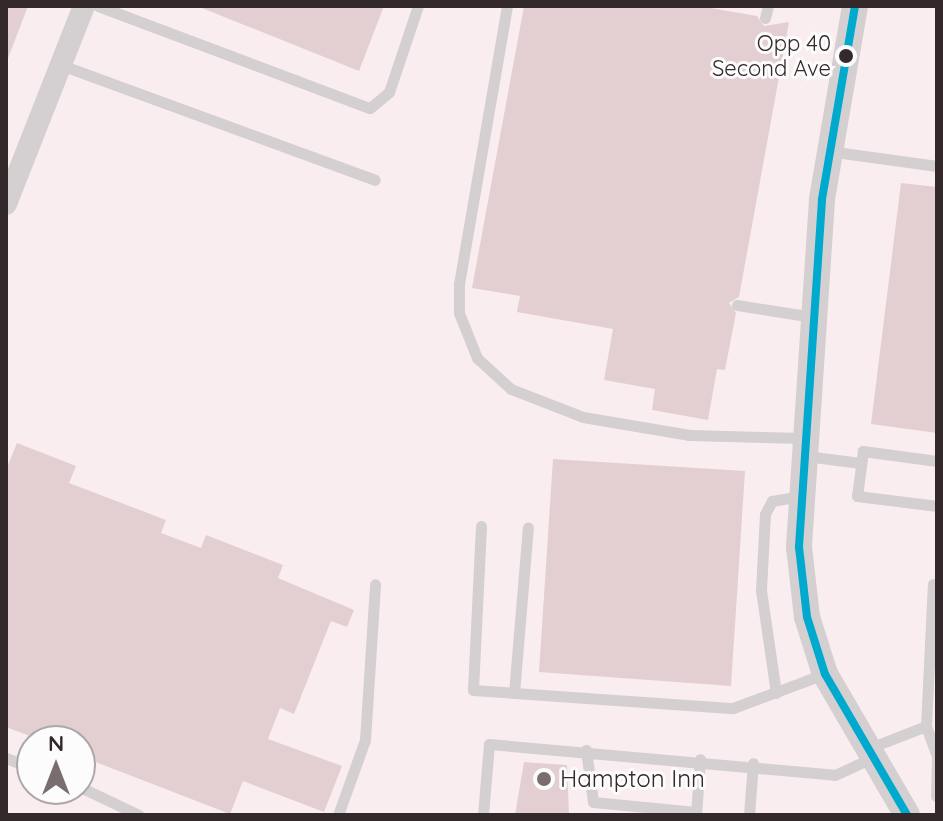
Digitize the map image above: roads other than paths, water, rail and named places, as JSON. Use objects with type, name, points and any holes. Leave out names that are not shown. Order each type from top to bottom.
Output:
[{"type":"street","points":[[6,204],[84,6]]},
{"type":"street","points":[[855,6],[828,151],[813,317],[799,496],[803,594],[825,674],[907,815]]},
{"type":"lane","points":[[98,6],[370,108],[389,92],[418,6]]},
{"type":"lane","points":[[507,6],[459,285],[459,313],[477,358],[511,389],[583,417],[689,435],[802,447],[861,463]]},
{"type":"lane","points":[[61,65],[375,180]]},
{"type":"lane","points":[[828,151],[937,166]]},
{"type":"lane","points":[[737,305],[813,317]]},
{"type":"lane","points":[[937,461],[863,451],[857,496],[937,506]]},
{"type":"lane","points":[[776,693],[761,590],[765,514],[772,501],[799,496]]},
{"type":"lane","points":[[481,526],[473,690],[726,708],[825,674]]},
{"type":"lane","points":[[514,693],[528,528]]},
{"type":"lane","points":[[338,815],[365,740],[375,584]]},
{"type":"lane","points":[[933,584],[926,726],[937,756],[936,796]]},
{"type":"lane","points":[[483,815],[489,744],[753,763],[835,775],[926,726]]},
{"type":"lane","points":[[586,750],[593,802],[696,814],[700,759]]},
{"type":"lane","points":[[749,815],[753,763]]},
{"type":"lane","points":[[96,795],[139,815]]},
{"type":"place","name":"Opp 40 Second Ave","points":[[846,56]]},
{"type":"place","name":"Hampton Inn","points":[[544,779]]}]
